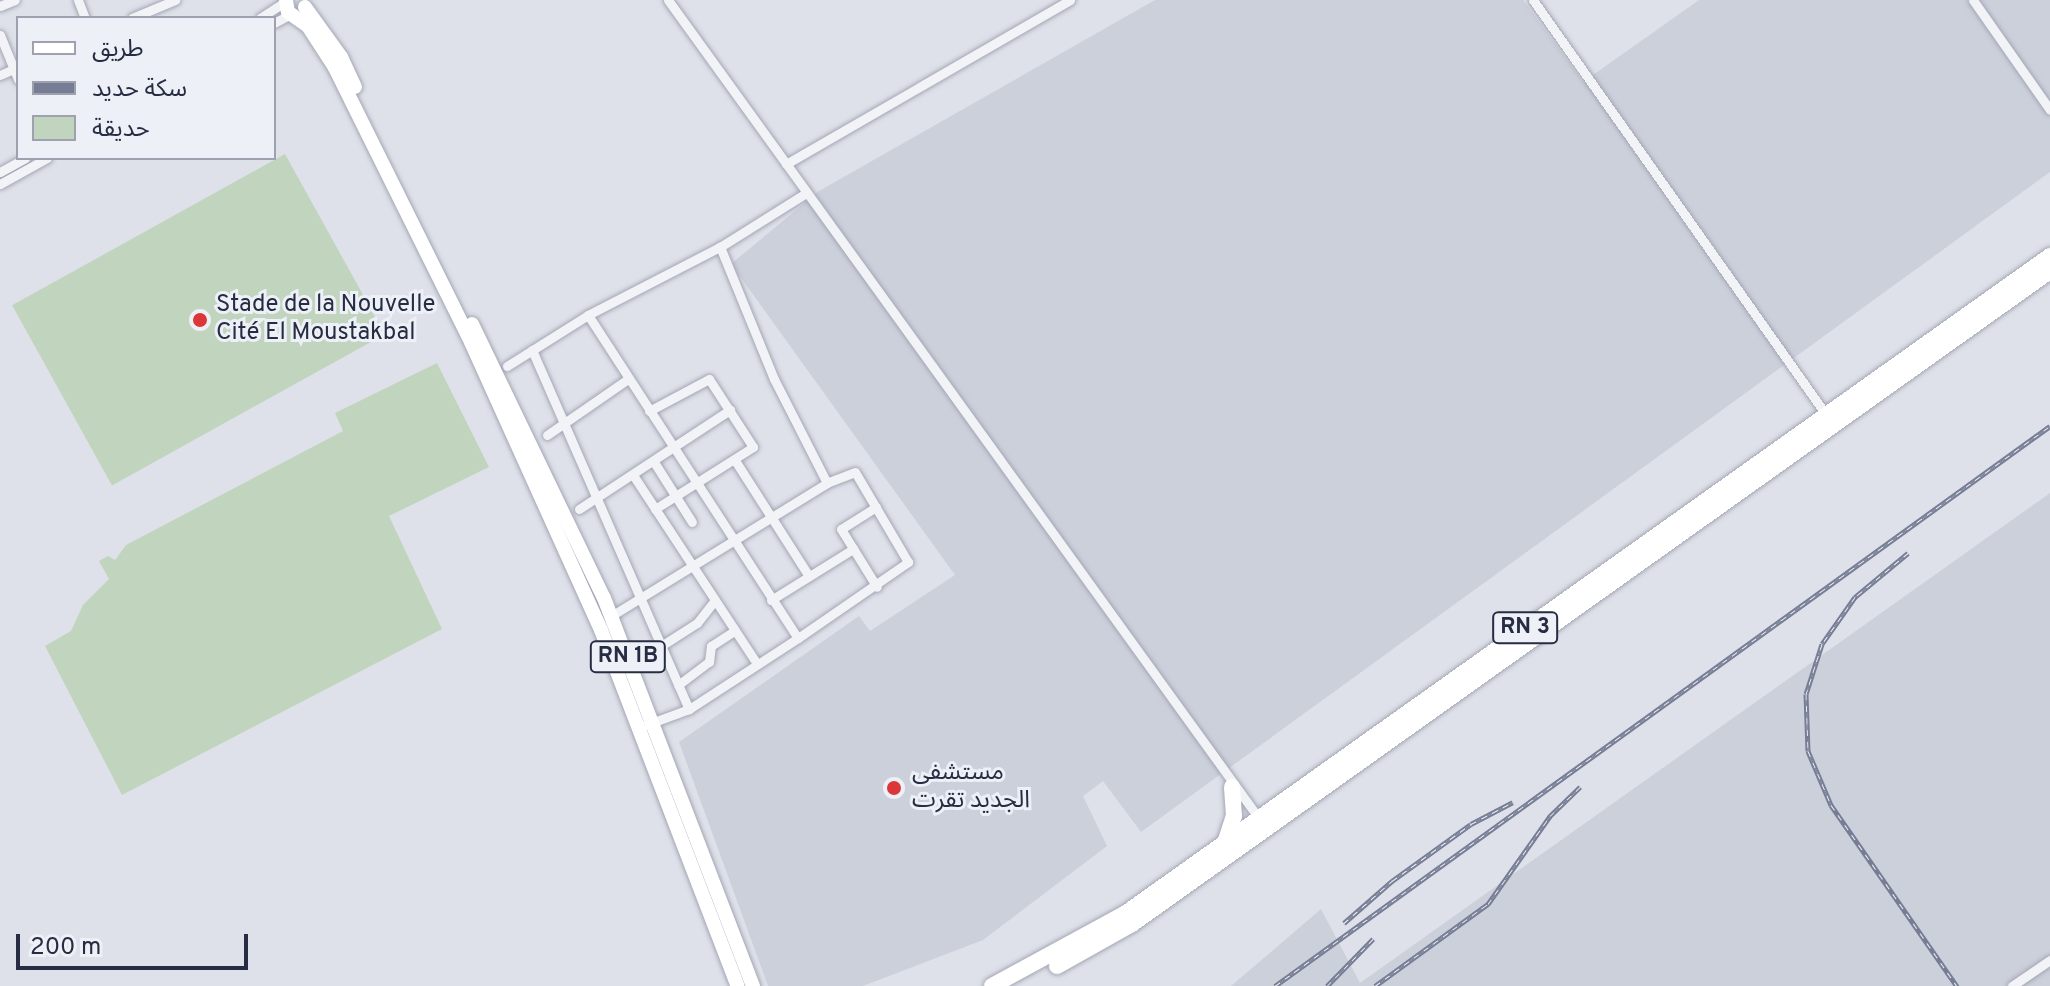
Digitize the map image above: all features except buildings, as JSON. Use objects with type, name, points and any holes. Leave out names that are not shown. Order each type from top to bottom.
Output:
[{"type":"highway","name":"RN 3","points":[[1426,706],[2050,256]]},
{"type":"highway","name":"RN 3","points":[[1016,986],[1105,941],[1262,822],[2050,271]]},
{"type":"highway","points":[[1225,840],[1234,816],[1232,787]]},
{"type":"highway","name":"RN 3","points":[[992,986],[1095,933],[1225,840],[1262,822]]},
{"type":"main road","name":"RN 1B","points":[[293,5],[341,57],[410,206],[611,616],[655,723],[753,986]]},
{"type":"main road","name":"RN 1B","points":[[475,340],[601,630],[738,986]]},
{"type":"street","points":[[0,6],[15,0]]},
{"type":"street","points":[[135,16],[152,4],[175,0]]},
{"type":"street","points":[[668,0],[1232,787],[1262,822]]},
{"type":"street","points":[[786,164],[1070,0]]},
{"type":"street","points":[[1533,0],[1827,416]]},
{"type":"street","points":[[1973,0],[2050,110]]},
{"type":"street","points":[[265,16],[293,5]]},
{"type":"street","points":[[276,21],[293,5]]},
{"type":"street","points":[[0,35],[16,68],[0,75]]},
{"type":"street","points":[[0,171],[21,160]]},
{"type":"street","points":[[0,184],[43,160]]},
{"type":"street","points":[[507,366],[588,315],[720,247],[806,193]]},
{"type":"street","points":[[720,247],[774,379],[827,483]]},
{"type":"street","points":[[588,315],[732,542],[798,638]]},
{"type":"street","points":[[532,350],[689,709]]},
{"type":"street","points":[[649,411],[706,378],[753,447],[736,462],[655,509]]},
{"type":"street","points":[[547,435],[628,379]]},
{"type":"street","points":[[579,509],[675,449],[730,410]]},
{"type":"street","points":[[654,462],[692,522]]},
{"type":"street","points":[[736,462],[809,576]]},
{"type":"street","points":[[611,616],[827,483],[853,471],[909,557],[906,566],[877,587],[689,709],[638,728]]},
{"type":"street","points":[[633,475],[757,664]]},
{"type":"street","points":[[876,507],[841,529],[877,587]]},
{"type":"street","points":[[771,600],[853,549]]},
{"type":"street","points":[[661,646],[697,623],[714,601]]},
{"type":"street","points":[[678,685],[709,662],[711,646],[734,631]]},
{"type":"street","points":[[2012,986],[2050,960]]},
{"type":"shaded area","points":[[1155,0],[1523,0],[1583,82],[1699,0],[2050,0],[2050,172],[1141,832],[1103,781],[1083,796],[1107,846],[983,940],[863,986],[768,986],[679,742],[859,616],[870,631],[955,575],[731,264],[819,191]]},
{"type":"shaded area","points":[[2050,493],[2050,986],[1231,986],[1321,909],[1360,983]]},
{"type":"green space","name":"Stade de la Nouvelle Cité El Moustakbal","points":[[285,154],[385,334],[112,485],[12,305]]},
{"type":"green space","points":[[437,363],[489,467],[389,516],[442,629],[122,795],[45,646],[71,631],[83,605],[109,579],[99,561],[108,556],[115,560],[126,545],[343,431],[335,413]]},
{"type":"railway","points":[[1275,986],[2050,426]]},
{"type":"railway","points":[[1908,553],[1855,597],[1822,644],[1806,694],[1808,751],[1831,805],[1957,986]]},
{"type":"railway","points":[[1375,986],[1488,904],[1550,816],[1580,787]]},
{"type":"railway","points":[[1344,923],[1392,881],[1471,824],[1513,802]]},
{"type":"railway","points":[[1327,986],[1373,939]]},
{"type":"place","name":"Stade de la Nouvelle Cité El Moustakbal","points":[[200,320]]},
{"type":"place","name":"مستشفى الجديد تقرت","points":[[894,788]]}]
